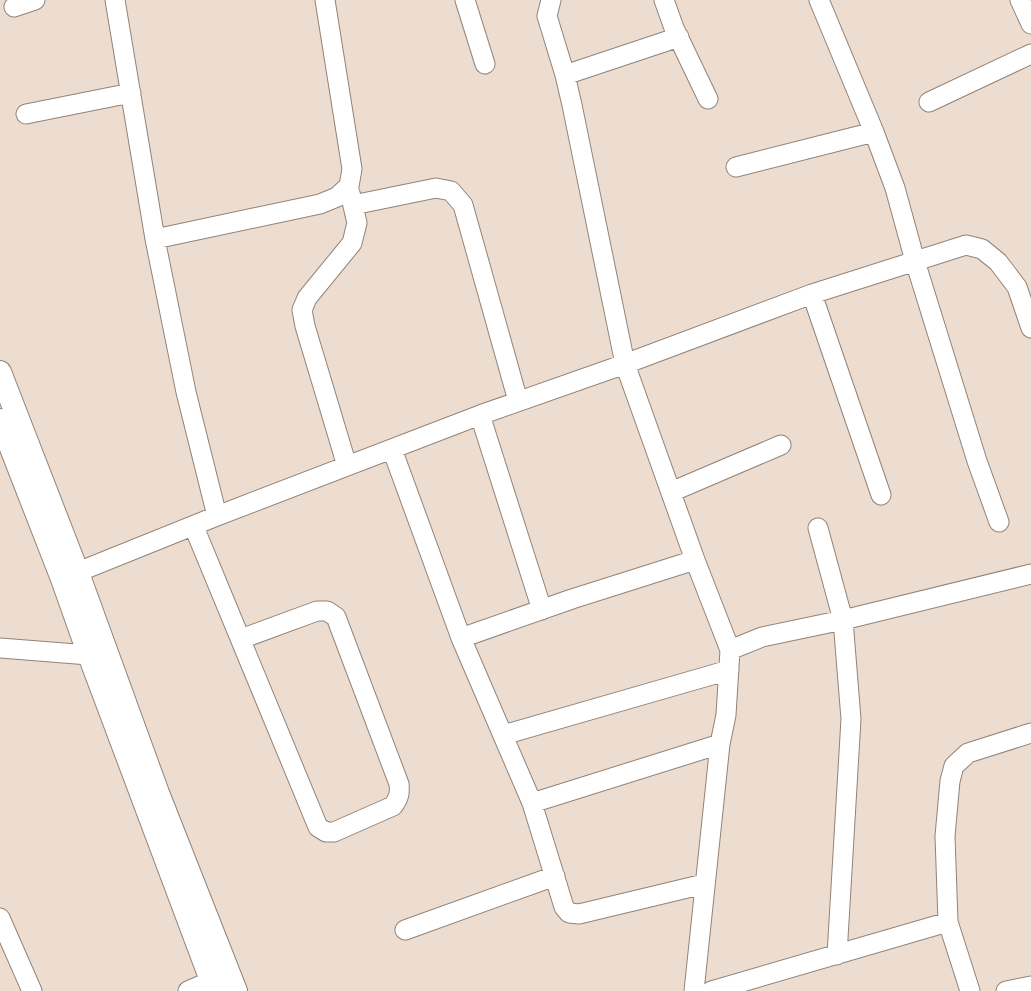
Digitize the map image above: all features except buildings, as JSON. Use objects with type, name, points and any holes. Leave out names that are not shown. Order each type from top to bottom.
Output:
[{"type":"street","points":[[14,7],[35,0]]},
{"type":"street","points":[[115,0],[155,239],[186,392],[217,516]]},
{"type":"street","points":[[326,0],[352,169],[349,186],[357,223],[352,243],[307,298],[302,310],[305,326],[347,466]]},
{"type":"street","points":[[465,0],[485,64]]},
{"type":"street","points":[[551,0],[547,16],[565,75],[625,364],[695,560],[730,650],[726,715],[720,744],[704,884],[694,991]]},
{"type":"street","points":[[664,0],[679,37],[708,99]]},
{"type":"street","points":[[819,0],[874,132],[895,188],[915,261],[977,461],[999,522]]},
{"type":"street","points":[[1020,0],[1031,24]]},
{"type":"street","points":[[565,75],[679,37]]},
{"type":"street","points":[[929,102],[1031,54]]},
{"type":"street","points":[[26,114],[131,93]]},
{"type":"street","points":[[736,167],[874,132]]},
{"type":"street","points":[[155,239],[320,204],[337,198],[349,186]]},
{"type":"street","points":[[353,205],[436,188],[451,191],[463,205],[518,401]]},
{"type":"street","points":[[70,576],[217,516],[480,415],[625,364],[812,294],[966,245],[982,249],[998,262],[1017,287],[1031,328]]},
{"type":"street","points":[[812,294],[881,495]]},
{"type":"street","points":[[0,372],[70,576],[89,655],[223,984]]},
{"type":"street","points":[[480,415],[542,610]]},
{"type":"street","points":[[0,420],[70,576],[158,793],[223,984]]},
{"type":"street","points":[[671,492],[781,445]]},
{"type":"street","points":[[392,449],[462,638],[532,803],[564,907],[569,913],[579,914],[704,884]]},
{"type":"street","points":[[194,526],[240,639],[318,827],[326,832],[334,832],[393,806],[398,799],[400,791],[399,784],[336,617],[327,611],[317,611],[240,639]]},
{"type":"street","points":[[818,528],[843,620],[851,719],[837,955]]},
{"type":"street","points":[[462,638],[572,599],[695,560]]},
{"type":"street","points":[[730,650],[762,637],[843,620],[1031,574]]},
{"type":"street","points":[[0,648],[89,655]]},
{"type":"street","points":[[503,735],[729,670]]},
{"type":"street","points":[[970,991],[948,922],[944,836],[950,781],[954,766],[968,753],[1031,733]]},
{"type":"street","points":[[532,803],[720,744]]},
{"type":"street","points":[[405,930],[554,876]]},
{"type":"street","points":[[0,918],[32,991]]},
{"type":"street","points":[[711,991],[948,922]]},
{"type":"street","points":[[188,991],[223,984]]},
{"type":"street","points":[[1006,991],[1031,986]]}]
